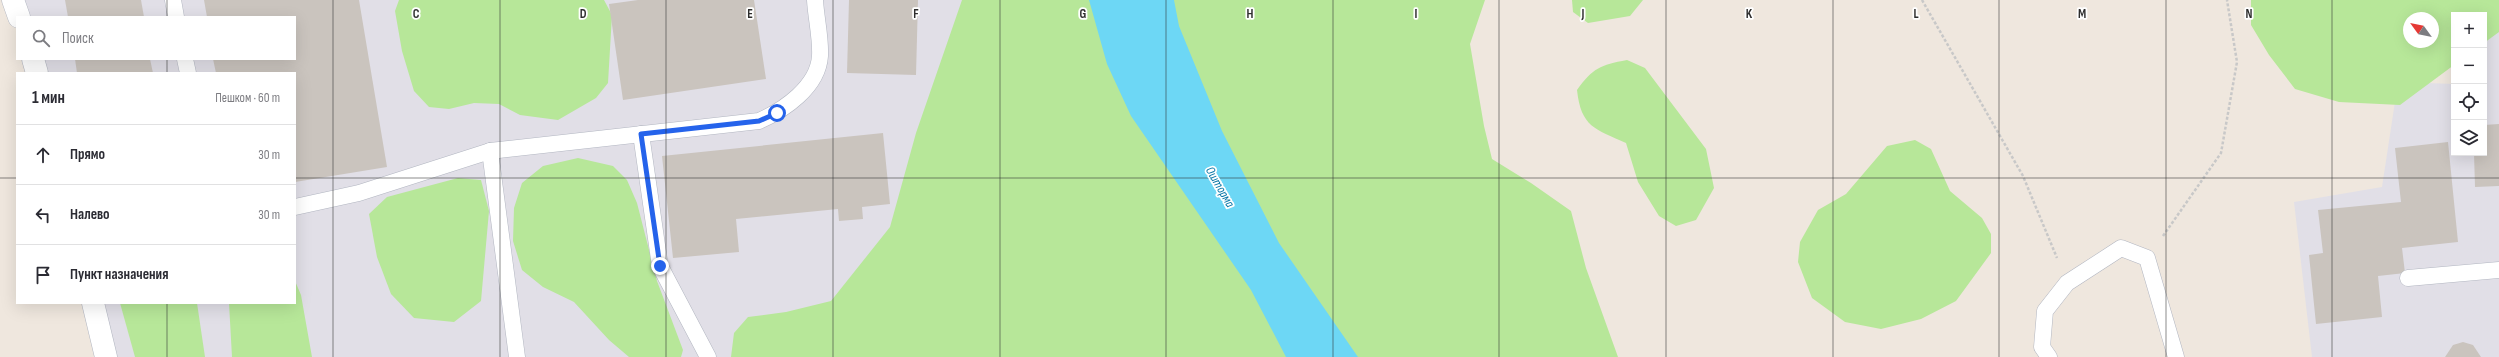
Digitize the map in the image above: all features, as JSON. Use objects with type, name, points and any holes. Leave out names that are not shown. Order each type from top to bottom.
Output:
[{"type":"street","points":[[13,0],[19,16]]},
{"type":"street","points":[[33,60],[37,72]]},
{"type":"street","points":[[93,304],[106,357]]},
{"type":"lane","points":[[173,0],[176,16]]},
{"type":"lane","points":[[296,206],[359,193],[490,151],[759,121],[777,113],[793,102],[812,78],[820,57],[815,0]]},
{"type":"lane","points":[[185,60],[188,72]]},
{"type":"lane","points":[[641,134],[660,266],[708,357]]},
{"type":"lane","points":[[490,151],[517,357]]},
{"type":"lane","points":[[2049,357],[2042,347],[2045,311],[2067,283],[2121,248],[2147,258],[2176,357]]},
{"type":"lane","points":[[2408,278],[2499,270]]},
{"type":"path","points":[[1922,0],[2023,176],[2067,283]]},
{"type":"path","points":[[2147,258],[2221,154],[2237,62],[2227,0]]},
{"type":"shaded area","points":[[13,0],[1003,0],[882,357],[109,357],[96,304],[296,304],[296,72],[37,72],[33,60],[296,60],[296,16],[19,16]]},
{"type":"shaded area","points":[[2499,0],[2499,357],[2312,357],[2294,202],[2382,187],[2398,82],[2451,84],[2451,156],[2487,156],[2487,12]]},
{"type":"green space","points":[[399,0],[604,0],[612,15],[608,83],[596,98],[558,120],[520,115],[499,104],[474,103],[449,109],[429,107],[414,91],[402,51],[395,11]]},
{"type":"green space","points":[[962,0],[1485,0],[1470,44],[1484,126],[1492,159],[1531,183],[1571,211],[1586,268],[1618,357],[731,357],[734,333],[748,317],[786,312],[831,301],[890,227],[916,133]]},
{"type":"green space","points":[[1572,0],[1643,0],[1630,16],[1588,23],[1573,12]]},
{"type":"green space","points":[[2251,0],[2499,0],[2499,32],[2487,41],[2487,12],[2451,12],[2451,67],[2400,105],[2339,102],[2295,89],[2269,55],[2251,25]]},
{"type":"green space","points":[[1627,60],[1645,68],[1706,149],[1714,188],[1696,220],[1676,226],[1659,216],[1638,182],[1626,143],[1598,130],[1591,125],[1582,112],[1577,90],[1588,77],[1593,72],[1604,66]]},
{"type":"green space","points":[[1915,140],[1931,149],[1950,191],[1982,218],[1991,234],[1991,253],[1956,301],[1921,319],[1881,329],[1845,322],[1812,298],[1798,262],[1800,242],[1818,210],[1846,194],[1887,146]]},
{"type":"green space","points":[[578,158],[613,166],[627,180],[637,203],[657,281],[683,350],[681,357],[629,357],[609,340],[574,302],[543,287],[522,270],[513,241],[514,208],[522,183],[543,166]]},
{"type":"green space","points":[[458,178],[481,180],[489,211],[481,301],[454,322],[414,318],[391,294],[377,257],[369,214],[387,197]]},
{"type":"green space","points":[[296,283],[301,295],[312,357],[232,357],[229,304],[296,304]]},
{"type":"green space","points":[[120,304],[197,304],[205,357],[135,357]]},
{"type":"water","name":"Ошторма","points":[[1089,0],[1174,0],[1179,26],[1222,131],[1279,243],[1358,357],[1286,357],[1251,290],[1131,116],[1107,64]]},
{"type":"building","points":[[65,0],[141,0],[144,16],[68,16]]},
{"type":"building","points":[[204,0],[359,0],[387,167],[296,182],[296,72],[216,72],[213,60],[296,60],[296,16],[207,16]]},
{"type":"building","points":[[638,0],[754,0],[766,79],[623,100],[609,4]]},
{"type":"building","points":[[849,0],[918,0],[916,75],[847,73]]},
{"type":"building","points":[[75,60],[150,60],[153,72],[77,72]]},
{"type":"building","points":[[2499,124],[2499,186],[2475,187],[2474,156],[2487,156],[2487,125]]},
{"type":"building","points":[[883,133],[890,204],[862,207],[863,219],[839,221],[838,209],[736,219],[739,252],[673,258],[662,156]]},
{"type":"building","points":[[2448,142],[2458,242],[2402,248],[2405,273],[2378,276],[2382,317],[2316,324],[2309,255],[2323,253],[2318,210],[2401,202],[2395,148]]},
{"type":"building","points":[[2463,342],[2473,345],[2481,357],[2445,357],[2453,345]]},
{"type":"route","points":[[660,266],[641,134],[759,121],[777,113]]}]
